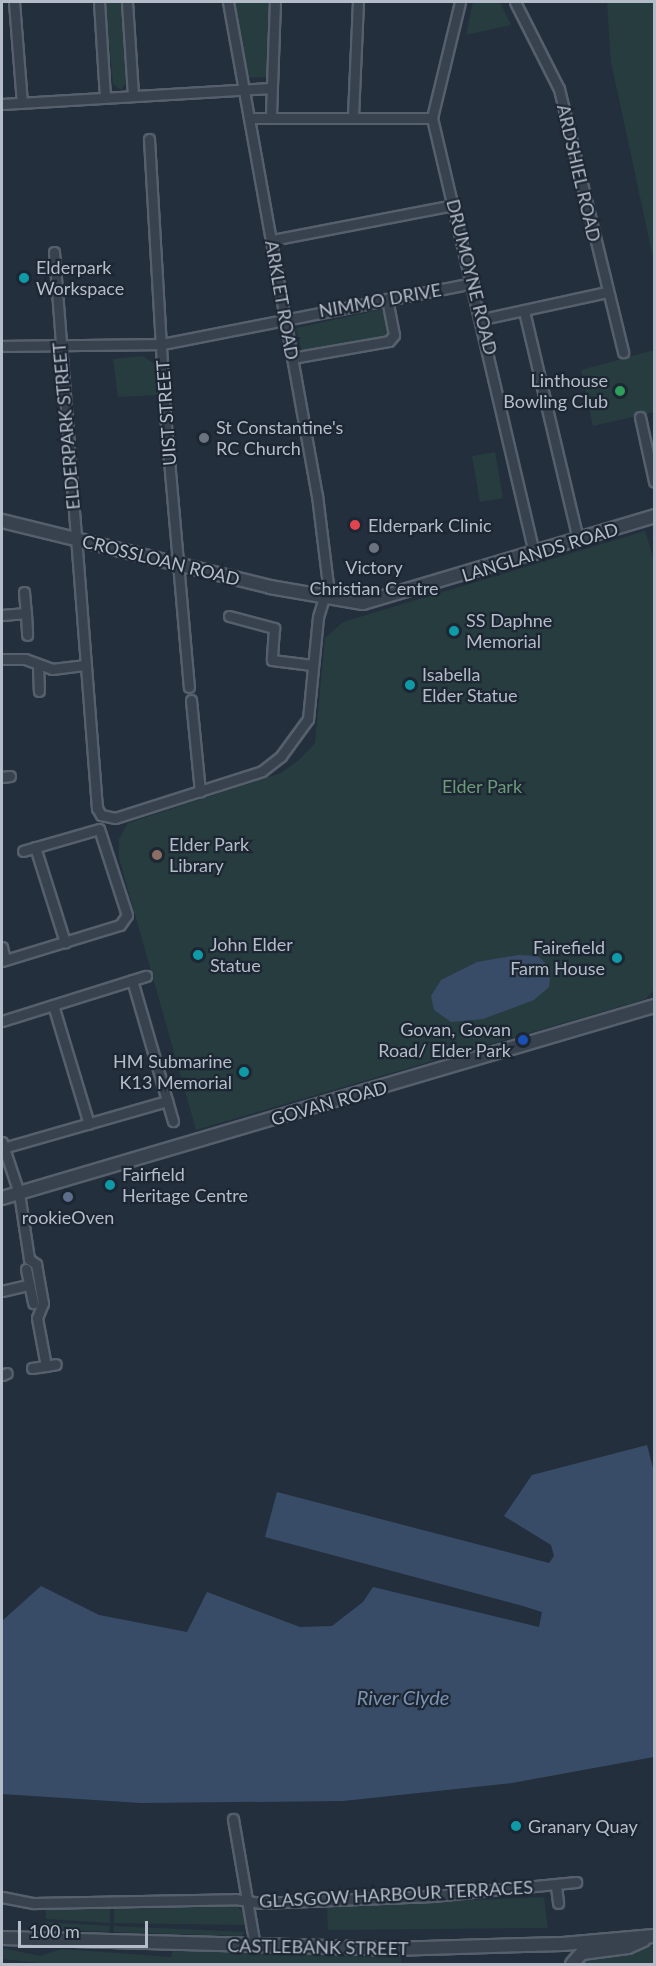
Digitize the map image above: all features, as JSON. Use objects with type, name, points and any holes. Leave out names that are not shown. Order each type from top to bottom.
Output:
[{"type":"street","points":[[14,2],[22,103]]},
{"type":"street","points":[[99,2],[105,98]]},
{"type":"street","points":[[127,2],[133,96]]},
{"type":"street","name":"ARKLET ROAD","points":[[228,2],[329,570],[321,598]]},
{"type":"street","points":[[271,116],[275,2]]},
{"type":"street","points":[[353,116],[358,2]]},
{"type":"street","name":"DRUMOYNE ROAD","points":[[460,2],[432,118],[483,320],[534,554]]},
{"type":"street","name":"ARDSHIEL ROAD","points":[[515,2],[559,89],[623,352]]},
{"type":"street","points":[[2,104],[243,86],[271,88]]},
{"type":"street","points":[[249,118],[353,116],[432,118]]},
{"type":"street","name":"UIST STREET","points":[[149,139],[178,564],[189,687]]},
{"type":"street","points":[[272,240],[454,205]]},
{"type":"street","name":"ELDERPARK STREET","points":[[54,252],[74,538],[100,814],[115,818],[200,792]]},
{"type":"street","name":"NIMMO DRIVE","points":[[2,346],[162,344],[285,317],[473,283]]},
{"type":"street","points":[[483,320],[607,292]]},
{"type":"street","points":[[292,358],[389,341],[394,335],[387,299]]},
{"type":"street","points":[[524,311],[579,539]]},
{"type":"street","points":[[640,417],[654,481]]},
{"type":"street","name":"LANGLANDS ROAD","points":[[321,598],[363,603],[654,519]]},
{"type":"street","name":"CROSSLOAN ROAD","points":[[2,521],[321,598]]},
{"type":"street","points":[[24,592],[27,635]]},
{"type":"street","points":[[190,700],[200,792],[262,771],[281,756],[306,724],[321,598]]},
{"type":"street","points":[[2,615],[26,614]]},
{"type":"street","points":[[228,616],[274,628],[272,660],[312,665]]},
{"type":"street","points":[[2,659],[25,659],[38,665],[86,665]]},
{"type":"street","points":[[38,665],[39,691]]},
{"type":"street","points":[[2,947],[3,961],[125,921],[127,909],[99,829],[23,851]]},
{"type":"street","points":[[35,847],[65,942]]},
{"type":"street","points":[[2,1020],[146,976]]},
{"type":"street","points":[[132,980],[172,1121]]},
{"type":"street","points":[[54,1005],[89,1124]]},
{"type":"street","name":"GOVAN ROAD","points":[[2,1198],[654,1006]]},
{"type":"street","points":[[46,1366],[37,1318],[44,1303],[36,1264],[29,1259],[19,1193],[2,1145],[89,1124],[167,1101]]},
{"type":"street","points":[[26,1269],[33,1303]]},
{"type":"street","points":[[2,1291],[29,1285]]},
{"type":"street","points":[[32,1368],[56,1364]]},
{"type":"street","points":[[233,1819],[255,1946]]},
{"type":"street","name":"GLASGOW HARBOUR TERRACES","points":[[2,1897],[34,1903],[249,1901],[433,1896],[556,1886],[576,1882]]},
{"type":"street","points":[[556,1886],[558,1903]]},
{"type":"street","points":[[563,1944],[570,1965],[582,1953],[628,1947],[654,1936]]},
{"type":"street","name":"CASTLEBANK STREET","points":[[2,1938],[391,1949],[563,1944],[654,1936]]},
{"type":"green space","points":[[105,2],[121,2],[128,80],[121,90],[113,84]]},
{"type":"green space","points":[[234,2],[271,2],[270,77],[245,78]]},
{"type":"green space","points":[[473,2],[500,2],[511,25],[466,35]]},
{"type":"green space","points":[[607,2],[654,2],[654,262],[611,62]]},
{"type":"green space","points":[[383,309],[389,337],[302,351],[296,328]]},
{"type":"green space","name":"Linthouse Bowling Club","points":[[654,350],[654,412],[593,426],[581,370]]},
{"type":"green space","points":[[143,356],[156,365],[158,395],[118,397],[113,359]]},
{"type":"green space","points":[[495,452],[503,498],[480,502],[472,456]]},
{"type":"green space","name":"Elder Park","points":[[645,531],[654,560],[654,989],[646,999],[196,1130],[119,858],[119,839],[128,823],[281,773],[299,760],[315,743],[325,638],[343,622]]},
{"type":"green space","points":[[544,1897],[548,1928],[328,1930],[327,1906]]},
{"type":"green space","points":[[232,1902],[243,1912],[246,1925],[114,1923],[114,1906]]},
{"type":"green space","points":[[46,1905],[110,1906],[110,1923],[46,1919]]},
{"type":"green space","points":[[45,1922],[110,1926],[109,1932],[47,1929]]},
{"type":"green space","points":[[114,1926],[245,1932],[241,1936],[113,1932]]},
{"type":"green space","points":[[654,1945],[654,1964],[579,1964],[583,1959]]},
{"type":"green space","points":[[2,1948],[40,1956],[62,1949],[171,1957],[173,1950],[401,1956],[401,1964],[49,1964],[2,1959]]},
{"type":"water","points":[[518,955],[538,956],[551,969],[549,987],[534,1000],[483,1019],[451,1022],[434,1010],[431,996],[441,980],[477,962]]},
{"type":"water","name":"River Clyde","points":[[647,1445],[654,1472],[654,1757],[512,1783],[343,1801],[141,1803],[2,1794],[2,1621],[41,1586],[99,1615],[187,1632],[207,1592],[300,1627],[332,1626],[363,1602],[373,1587],[539,1627],[542,1612],[265,1537],[277,1492],[549,1563],[554,1556],[551,1545],[504,1516],[532,1475]]},
{"type":"place","name":"Elderpark Workspace","points":[[24,278]]},
{"type":"place","name":"Linthouse Bowling Club","points":[[620,391]]},
{"type":"place","name":"St Constantine's RC Church","points":[[204,438]]},
{"type":"place","name":"Elderpark Clinic","points":[[355,525]]},
{"type":"place","name":"Victory Christian Centre","points":[[374,548]]},
{"type":"place","name":"SS Daphne Memorial","points":[[454,631]]},
{"type":"place","name":"Isabella Elder Statue","points":[[410,685]]},
{"type":"place","name":"Elder Park Library","points":[[157,855]]},
{"type":"place","name":"John Elder Statue","points":[[198,955]]},
{"type":"place","name":"Fairefield Farm House","points":[[617,958]]},
{"type":"place","name":"Govan, Govan Road/ Elder Park","points":[[523,1040]]},
{"type":"place","name":"HM Submarine K13 Memorial","points":[[244,1072]]},
{"type":"place","name":"Fairfield Heritage Centre","points":[[110,1185]]},
{"type":"place","name":"rookieOven","points":[[68,1197]]},
{"type":"place","name":"Granary Quay","points":[[516,1826]]}]
